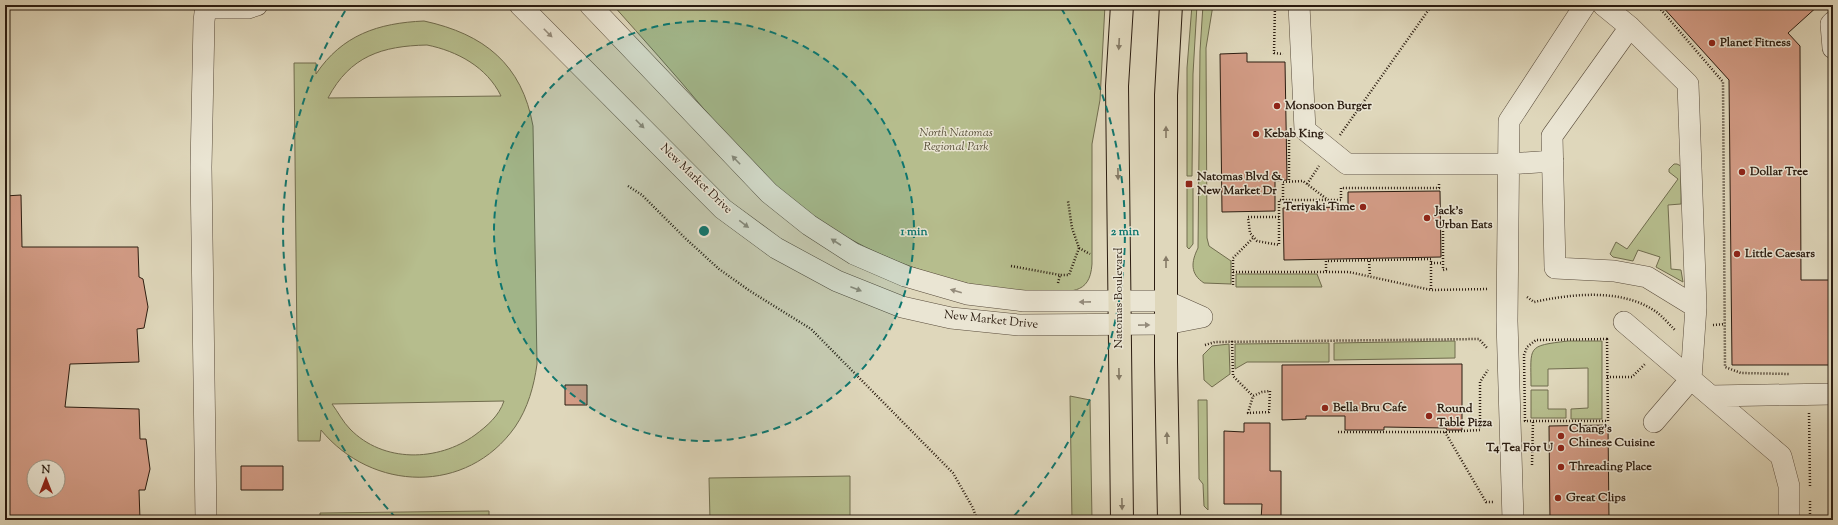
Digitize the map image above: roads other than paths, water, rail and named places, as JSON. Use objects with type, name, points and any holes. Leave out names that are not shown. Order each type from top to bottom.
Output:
[{"type":"main road","name":"Natomas Boulevard","points":[[1122,5],[1117,86],[1122,520]]},
{"type":"main road","points":[[1169,520],[1166,324],[1166,95],[1171,5]]},
{"type":"street","points":[[206,520],[201,167],[203,44],[206,6],[248,8],[257,5]]},
{"type":"street","name":"New Market Drive","points":[[520,5],[723,209],[776,248],[837,281],[902,307],[951,318],[1019,325],[1166,324],[1202,317],[1166,301],[1024,301],[967,294],[905,276],[854,254],[809,225],[769,193],[590,5]]},
{"type":"street","points":[[1299,5],[1306,130],[1347,164],[1510,164],[1552,161]]},
{"type":"street","points":[[1513,520],[1517,369],[1507,289],[1510,164],[1509,121],[1585,5]]},
{"type":"street","points":[[1603,5],[1630,27],[1688,84],[1696,307],[1691,379],[1654,422]]},
{"type":"street","points":[[1833,22],[1831,24],[1833,48]]},
{"type":"street","points":[[1630,27],[1552,136],[1555,268],[1614,271],[1647,277],[1696,307]]},
{"type":"street","points":[[1624,322],[1781,456],[1789,486],[1789,520]]},
{"type":"street","points":[[1711,396],[1833,394]]},
{"type":"place","name":"Planet Fitness","points":[[1712,43]]},
{"type":"place","name":"Monsoon Burger","points":[[1277,106]]},
{"type":"place","name":"Kebab King","points":[[1256,134]]},
{"type":"place","name":"Dollar Tree","points":[[1742,172]]},
{"type":"place","name":"Natomas Blvd & New Market Dr","points":[[1189,184]]},
{"type":"place","name":"Teriyaki Time","points":[[1363,207]]},
{"type":"place","name":"Jack's Urban Eats","points":[[1427,218]]},
{"type":"place","name":"Little Caesars","points":[[1737,254]]},
{"type":"place","name":"Bella Bru Cafe","points":[[1325,408]]},
{"type":"place","name":"Round Table Pizza","points":[[1429,416]]},
{"type":"place","name":"Chang's Chinese Cuisine","points":[[1561,436]]},
{"type":"place","name":"T4 Tea For U","points":[[1561,448]]},
{"type":"place","name":"Threading Place","points":[[1561,467]]},
{"type":"place","name":"Great Clips","points":[[1558,498]]},
{"type":"park label","name":"North Natomas Regional Park","points":[[956,140]]}]
